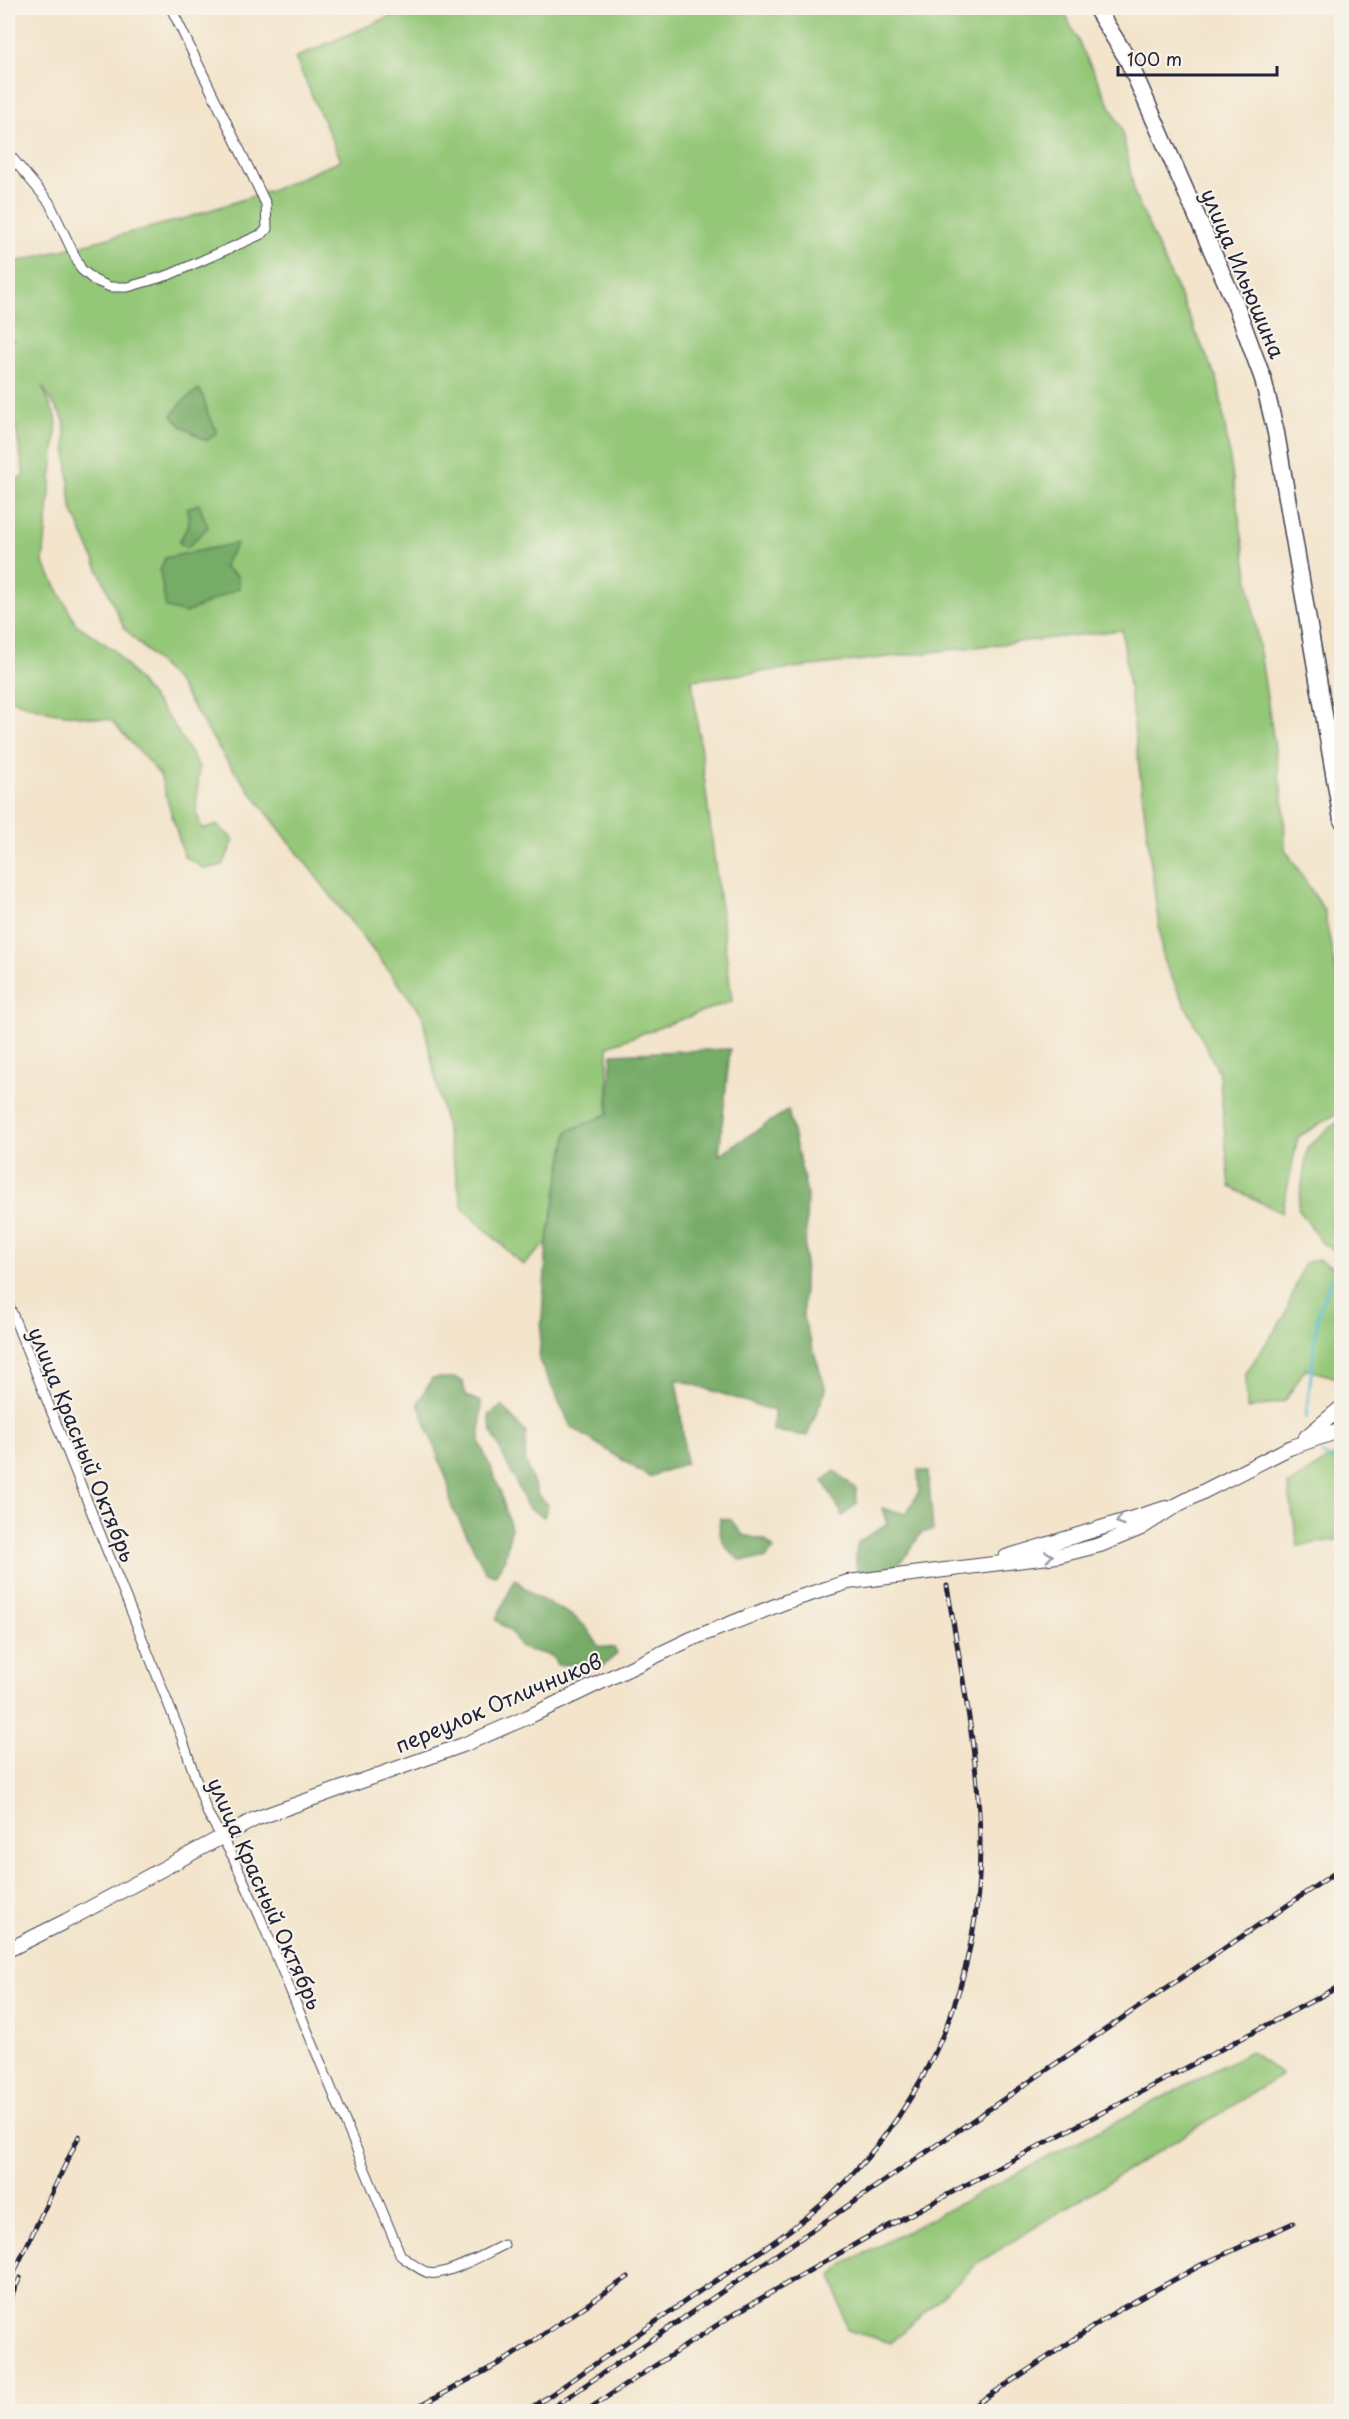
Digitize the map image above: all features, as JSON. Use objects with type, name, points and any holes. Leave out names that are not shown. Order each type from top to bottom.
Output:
[{"type":"highway","name":"улица Ильюшина","points":[[1096,8],[1128,60],[1235,303],[1263,379],[1275,433],[1341,820]]},
{"type":"main road","points":[[1289,1448],[1341,1407]]},
{"type":"main road","points":[[1289,1448],[1341,1430]]},
{"type":"main road","name":"переулок Отличников","points":[[8,1947],[66,1922],[222,1836],[300,1801],[463,1745],[528,1717],[691,1639],[795,1598],[848,1582],[991,1563],[1048,1542],[1177,1505],[1289,1448]]},
{"type":"street","points":[[8,153],[49,202],[81,269],[94,280],[110,287],[128,287],[169,275],[262,234],[267,229],[266,204],[171,8]]},
{"type":"street","name":"улица Красный Октябрь","points":[[8,1303],[182,1738],[207,1812],[222,1836],[260,1917],[401,2256],[431,2274],[452,2268],[504,2245]]},
{"type":"green space","points":[[388,8],[1055,8],[1064,12],[1122,130],[1135,195],[1218,382],[1284,807],[1285,849],[1324,910],[1341,1000],[1341,1111],[1298,1137],[1282,1213],[1230,1187],[1219,1073],[1163,960],[1122,630],[692,680],[732,1001],[608,1046],[608,1114],[568,1131],[547,1243],[523,1265],[463,1208],[422,1014],[227,761],[178,683],[124,628],[71,507],[64,420],[42,386],[57,421],[43,562],[76,624],[114,650],[173,724],[199,768],[196,811],[202,829],[217,825],[234,840],[223,865],[205,869],[184,856],[160,775],[111,720],[51,712],[9,699],[8,486],[24,475],[8,384],[8,336],[14,343],[8,333],[8,264],[183,219],[275,189],[341,160],[295,58],[391,16]]},
{"type":"green space","points":[[199,389],[217,433],[206,441],[180,425],[172,416],[182,402]]},
{"type":"green space","points":[[199,504],[208,527],[187,548],[179,542],[189,524],[187,508]]},
{"type":"green space","points":[[237,543],[223,567],[237,576],[239,588],[186,613],[166,608],[160,571],[165,558]]},
{"type":"green space","points":[[730,1049],[719,1155],[788,1110],[807,1193],[803,1317],[826,1390],[807,1436],[773,1431],[774,1411],[677,1379],[686,1463],[649,1477],[571,1427],[539,1360],[547,1243],[568,1131],[608,1114],[612,1054]]},
{"type":"green space","points":[[1342,1122],[1341,1254],[1323,1244],[1298,1208],[1308,1147],[1334,1124]]},
{"type":"green space","points":[[1317,1259],[1341,1271],[1342,1367],[1338,1378],[1305,1369],[1285,1401],[1247,1409],[1246,1373],[1284,1317],[1304,1263]]},
{"type":"green space","points":[[432,1378],[456,1378],[463,1382],[466,1396],[481,1402],[480,1443],[500,1490],[511,1529],[504,1561],[495,1576],[486,1572],[451,1505],[448,1483],[418,1403]]},
{"type":"green space","points":[[502,1406],[526,1433],[525,1460],[537,1493],[548,1506],[544,1517],[528,1508],[491,1430],[489,1415]]},
{"type":"green space","points":[[1341,1451],[1341,1539],[1298,1546],[1288,1485]]},
{"type":"green space","points":[[918,1470],[928,1472],[933,1530],[921,1533],[903,1559],[889,1570],[870,1572],[857,1570],[855,1557],[858,1542],[887,1524],[882,1508],[906,1514],[919,1491]]},
{"type":"green space","points":[[835,1471],[856,1489],[857,1503],[843,1516],[823,1481]]},
{"type":"green space","points":[[720,1518],[731,1520],[743,1535],[765,1540],[774,1549],[765,1559],[740,1560],[723,1542],[719,1525]]},
{"type":"green space","points":[[515,1579],[534,1595],[579,1620],[598,1646],[614,1648],[617,1654],[599,1669],[583,1664],[557,1665],[552,1656],[521,1648],[512,1633],[496,1620]]},
{"type":"green space","points":[[1251,2051],[1282,2075],[979,2262],[891,2343],[847,2330],[832,2276],[844,2264]]},
{"type":"waterway","points":[[1306,1418],[1318,1314],[1342,1251]]},
{"type":"waterway","points":[[1322,1454],[1342,1467]]},
{"type":"railway","points":[[526,2412],[769,2245],[818,2208],[867,2157],[897,2118],[923,2076],[944,2033],[960,1988],[971,1941],[978,1892],[980,1842],[976,1778],[947,1586]]},
{"type":"railway","points":[[546,2412],[1342,1868]]},
{"type":"railway","points":[[584,2412],[734,2314],[866,2238],[1342,1985]]},
{"type":"railway","points":[[8,2285],[79,2136]]},
{"type":"railway","points":[[965,2412],[1115,2312],[1203,2264],[1293,2223]]},
{"type":"railway","points":[[409,2412],[507,2359],[628,2277]]},
{"type":"railway","points":[[8,2302],[20,2278]]}]
